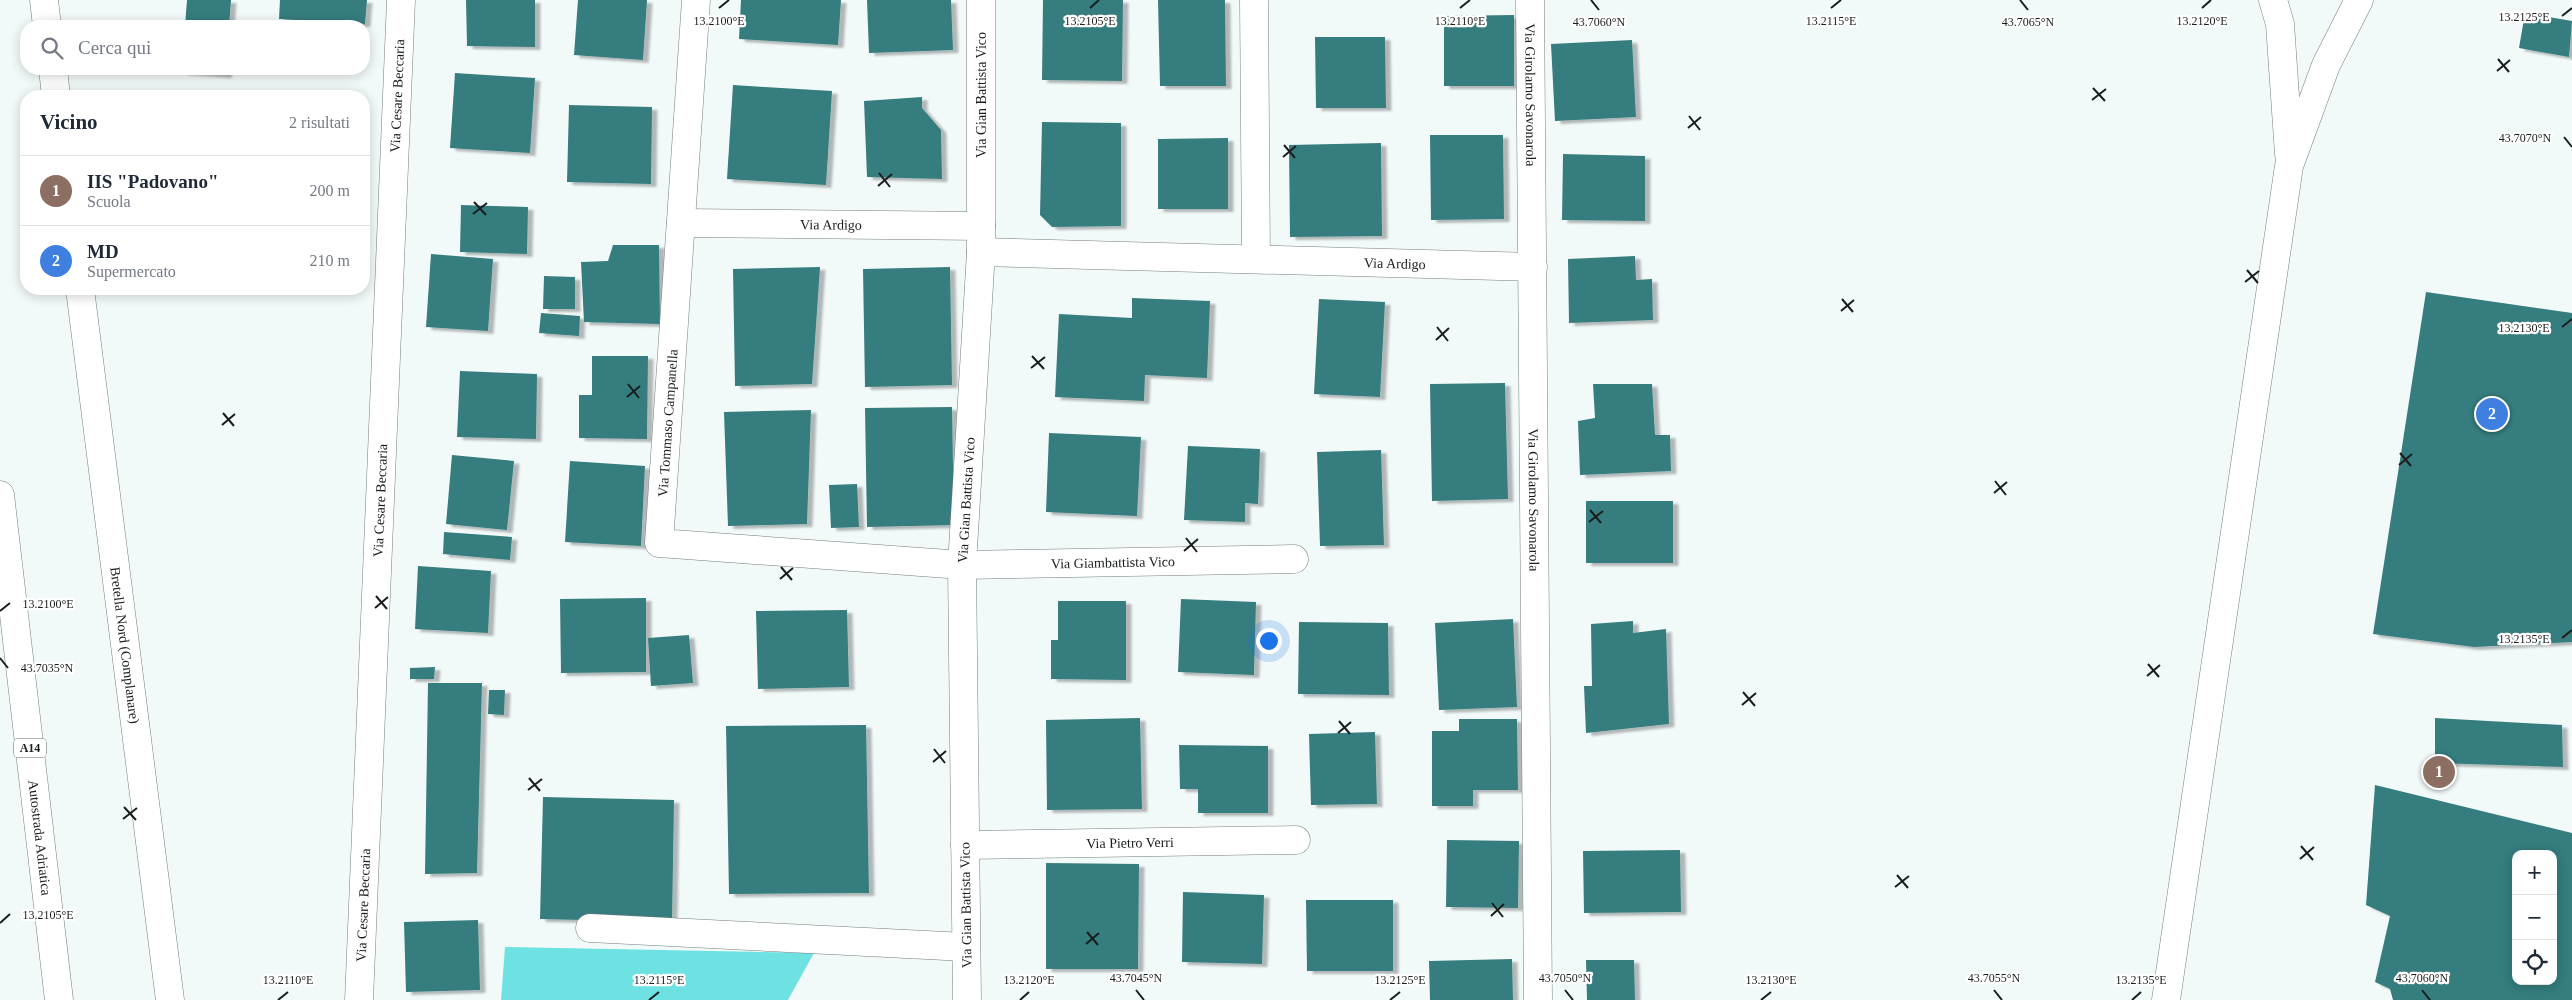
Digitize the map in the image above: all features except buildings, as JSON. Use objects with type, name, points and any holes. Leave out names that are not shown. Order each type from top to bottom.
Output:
[{"type":"main road","points":[[44,0],[46,20]]},
{"type":"main road","name":"Via Cesare Beccaria","points":[[359,1000],[401,0]]},
{"type":"main road","name":"Via Tommaso Campanella","points":[[696,0],[659,543],[962,566]]},
{"type":"main road","name":"Via Gian Battista Vico","points":[[967,1000],[962,566],[981,239],[981,0]]},
{"type":"main road","points":[[1254,0],[1256,259]]},
{"type":"main road","name":"Via Girolamo Savonarola","points":[[1530,0],[1538,1000]]},
{"type":"main road","points":[[2274,0],[2280,33],[2290,166]]},
{"type":"main road","points":[[2166,1000],[2290,166],[2326,66],[2359,0]]},
{"type":"main road","points":[[54,75],[55,90]]},
{"type":"main road","name":"Via Ardigo","points":[[681,223],[981,239],[1256,259],[1532,267]]},
{"type":"main road","name":"Bretella Nord (Complanare)","points":[[81,295],[170,1000]]},
{"type":"main road","name":"Autostrada Adriatica","points":[[0,495],[60,1000]]},
{"type":"main road","name":"Via Giambattista Vico","points":[[962,566],[1294,559]]},
{"type":"main road","name":"Via Pietro Verri","points":[[965,845],[1296,840]]},
{"type":"main road","points":[[590,928],[966,947]]},
{"type":"shaded area","points":[[505,947],[814,953],[788,1000],[501,1000]]},
{"type":"place","name":"MD","points":[[2492,414]]},
{"type":"place","name":"IIS \"Padovano\"","points":[[2439,772]]}]
